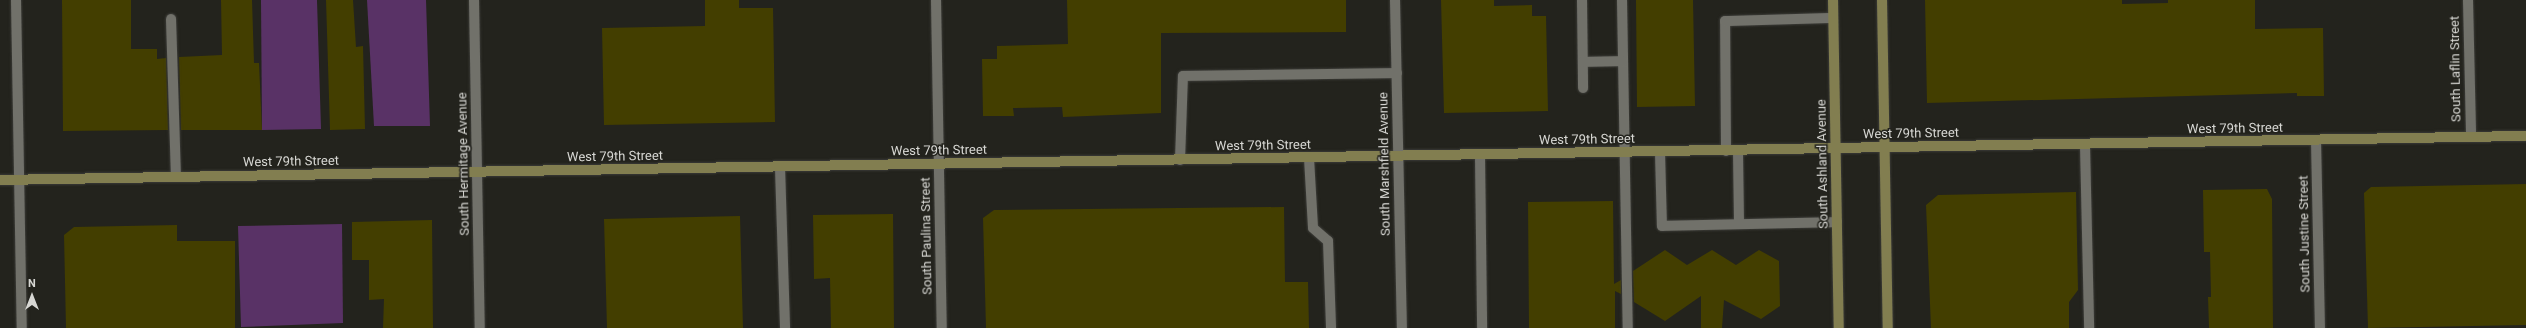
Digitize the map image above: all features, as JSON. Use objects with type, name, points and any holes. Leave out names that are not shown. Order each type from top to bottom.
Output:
[{"type":"main road","name":"South Ashland Avenue","points":[[1833,0],[1839,328]]},
{"type":"main road","points":[[1882,0],[1888,328]]},
{"type":"main road","name":"West 79th Street","points":[[0,180],[2085,145],[2526,136]]},
{"type":"street","points":[[16,0],[22,328]]},
{"type":"street","name":"South Hermitage Avenue","points":[[474,0],[480,328]]},
{"type":"street","name":"South Paulina Street","points":[[936,0],[942,328]]},
{"type":"street","name":"South Marshfield Avenue","points":[[1395,0],[1402,328]]},
{"type":"street","points":[[1582,0],[1583,88]]},
{"type":"street","points":[[1622,0],[1628,328]]},
{"type":"street","name":"South Laflin Street","points":[[2468,0],[2471,137]]},
{"type":"street","points":[[1726,151],[1725,21],[1833,18]]},
{"type":"street","points":[[171,19],[176,177]]},
{"type":"street","points":[[1583,62],[1622,61]]},
{"type":"street","points":[[1180,160],[1183,76],[1397,73]]},
{"type":"street","name":"South Justine Street","points":[[2316,140],[2320,328]]},
{"type":"street","points":[[2085,145],[2089,328]]},
{"type":"street","points":[[1738,151],[1739,224]]},
{"type":"street","points":[[1660,152],[1662,226],[1837,222]]},
{"type":"street","points":[[1480,155],[1482,328]]},
{"type":"street","points":[[1309,158],[1313,228],[1328,241],[1331,328]]},
{"type":"street","points":[[780,167],[785,328]]},
{"type":"street","points":[[1834,328],[1839,328]]},
{"type":"shaded area","points":[[261,0],[317,0],[321,129],[262,130]]},
{"type":"shaded area","points":[[367,0],[426,0],[430,126],[374,126]]},
{"type":"shaded area","points":[[342,224],[343,323],[241,327],[238,226]]},
{"type":"building","points":[[62,0],[131,0],[131,49],[157,49],[157,59],[166,58],[168,130],[63,131]]},
{"type":"building","points":[[221,0],[252,0],[254,63],[259,63],[262,130],[181,130],[179,57],[222,55]]},
{"type":"building","points":[[326,0],[353,0],[356,47],[363,46],[365,129],[330,130]]},
{"type":"building","points":[[705,0],[739,0],[739,8],[773,8],[775,122],[604,125],[602,28],[705,26]]},
{"type":"building","points":[[1067,0],[1346,0],[1346,32],[1161,33],[1161,113],[1063,117],[1062,107],[1013,108],[1014,116],[983,116],[982,59],[997,59],[997,46],[1068,44]]},
{"type":"building","points":[[1441,0],[1494,0],[1494,6],[1532,5],[1532,16],[1546,16],[1548,111],[1444,113]]},
{"type":"building","points":[[1636,0],[1693,0],[1695,106],[1637,107]]},
{"type":"building","points":[[1925,0],[2122,0],[2122,4],[2168,3],[2168,0],[2255,0],[2255,29],[2323,28],[2324,96],[2297,96],[2297,93],[1927,103]]},
{"type":"building","points":[[2526,184],[2526,325],[2368,328],[2364,193],[2371,187]]},
{"type":"building","points":[[2267,189],[2272,199],[2273,328],[2209,328],[2208,297],[2211,297],[2210,252],[2204,252],[2203,190]]},
{"type":"building","points":[[2076,192],[2078,290],[2069,302],[2069,328],[1931,328],[1926,205],[1938,195]]},
{"type":"building","points":[[1613,201],[1614,284],[1621,280],[1621,294],[1615,291],[1615,328],[1529,328],[1528,202]]},
{"type":"building","points":[[1284,207],[1285,282],[1308,282],[1309,328],[986,328],[983,218],[994,210]]},
{"type":"building","points":[[893,214],[894,328],[831,328],[830,278],[814,279],[813,215]]},
{"type":"building","points":[[740,216],[743,328],[607,328],[604,219]]},
{"type":"building","points":[[432,220],[433,328],[383,328],[384,299],[369,300],[369,260],[352,260],[352,222]]},
{"type":"building","points":[[177,225],[177,241],[235,241],[235,328],[66,328],[64,235],[74,227]]},
{"type":"building","points":[[1665,250],[1687,265],[1712,250],[1736,265],[1759,250],[1779,261],[1780,306],[1761,319],[1724,300],[1722,328],[1701,328],[1701,296],[1665,321],[1634,302],[1633,271]]}]
